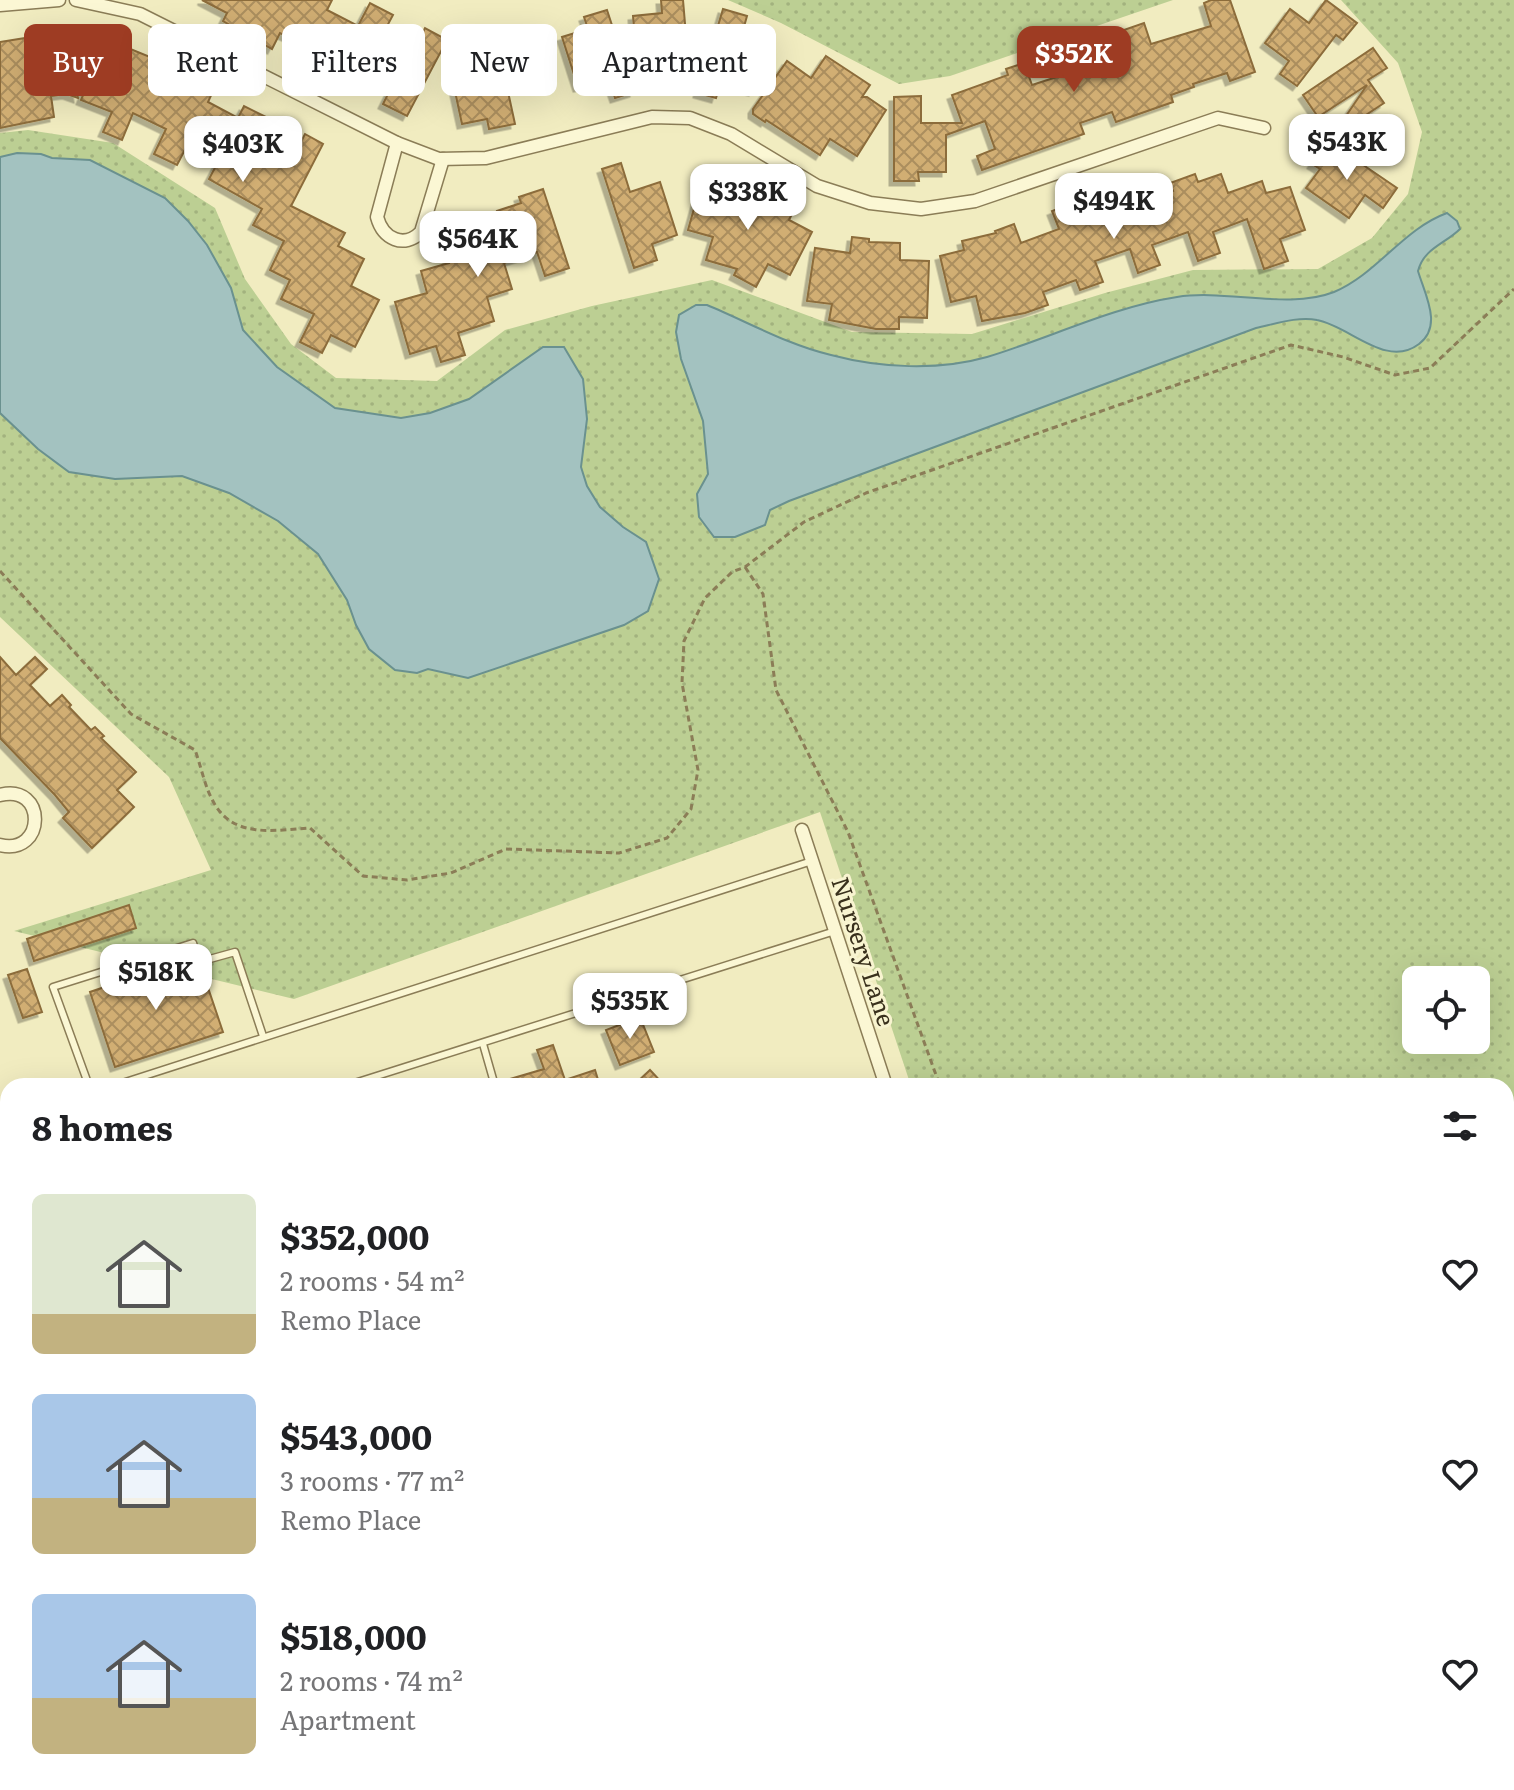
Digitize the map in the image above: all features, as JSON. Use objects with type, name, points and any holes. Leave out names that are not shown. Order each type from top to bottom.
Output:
[{"type":"street","points":[[0,5],[59,0]]},
{"type":"street","points":[[76,0],[140,14],[397,143],[443,159],[486,158],[652,117],[690,118],[731,134],[817,186],[870,203],[921,209],[975,201],[1218,118],[1264,128]]},
{"type":"street","points":[[397,143],[377,217],[380,228],[389,238],[413,240],[421,232],[443,159]]},
{"type":"street","points":[[0,845],[23,843],[34,829],[36,820],[29,802],[14,793],[1,792]]},
{"type":"street","name":"Nursery Lane","points":[[802,830],[883,1078]]},
{"type":"lane","points":[[137,1078],[812,861]]},
{"type":"lane","points":[[371,1078],[835,931]]},
{"type":"lane","points":[[86,1078],[53,987],[193,943],[199,962],[235,952],[263,1036]]},
{"type":"lane","points":[[483,1044],[493,1078]]},
{"type":"path","points":[[0,571],[131,714],[195,750],[214,804],[235,826],[261,830],[310,828],[363,876],[407,880],[451,873],[506,849],[619,853],[667,838],[691,809],[698,770],[682,683],[684,641],[705,598],[732,572],[745,567],[804,522],[866,493],[1291,345],[1343,357],[1395,375],[1430,368],[1514,289]]},
{"type":"path","points":[[745,567],[763,594],[776,690],[848,832],[937,1078]]},
{"type":"green space","points":[[728,0],[1173,0],[950,76],[899,84],[781,23]]},
{"type":"green space","points":[[1341,0],[1514,0],[1514,1078],[908,1078],[820,812],[294,999],[14,931],[211,870],[169,777],[0,617],[0,133],[28,130],[113,143],[215,208],[245,279],[291,344],[336,378],[437,381],[505,330],[592,306],[712,280],[852,332],[972,334],[1193,270],[1318,269],[1372,238],[1408,194],[1422,132],[1398,63]]},
{"type":"water","points":[[17,153],[90,160],[165,198],[207,245],[231,288],[243,330],[277,367],[335,408],[401,418],[430,413],[469,399],[543,347],[564,347],[583,379],[587,419],[581,467],[587,486],[600,507],[646,542],[659,579],[648,611],[624,625],[468,678],[428,669],[417,673],[395,670],[369,649],[347,600],[318,554],[278,521],[229,493],[182,476],[115,479],[69,472],[38,449],[0,413],[0,157]]},
{"type":"water","points":[[1447,213],[1457,221],[1460,229],[1421,263],[1418,271],[1428,300],[1430,328],[1419,344],[1406,350],[1394,352],[1381,349],[1317,320],[1302,319],[1256,328],[789,501],[770,510],[765,525],[735,537],[714,537],[699,517],[697,494],[708,474],[703,421],[681,359],[676,332],[679,315],[696,305],[707,305],[784,339],[831,355],[889,365],[949,364],[987,357],[1105,315],[1177,297],[1216,295],[1297,299],[1334,292],[1364,274],[1431,220]]},
{"type":"building","points":[[202,0],[332,0],[327,10],[354,24],[282,24],[282,34],[272,49],[266,46],[266,24],[228,24],[223,21],[227,13]]},
{"type":"building","points":[[661,0],[683,0],[685,24],[634,24],[633,16],[662,13]]},
{"type":"building","points":[[1230,0],[1255,72],[1230,81],[1227,73],[1193,84],[1194,87],[1171,95],[1173,102],[1116,122],[1112,112],[1080,123],[1084,134],[982,170],[977,156],[995,149],[985,121],[946,135],[946,172],[918,172],[919,181],[894,181],[894,97],[921,96],[921,123],[962,123],[952,95],[1008,75],[1006,69],[1024,63],[1032,85],[1097,64],[1089,42],[1144,23],[1151,44],[1211,26],[1204,3]]},
{"type":"building","points":[[1326,0],[1357,23],[1343,40],[1336,35],[1297,86],[1280,74],[1289,61],[1265,43],[1290,9],[1309,23]]},
{"type":"building","points":[[370,3],[393,15],[388,24],[359,24]]},
{"type":"building","points":[[723,9],[747,16],[745,24],[719,24]]},
{"type":"building","points":[[607,10],[612,24],[586,24],[584,17]]},
{"type":"building","points":[[425,28],[441,37],[441,51],[425,82]]},
{"type":"building","points":[[573,34],[573,71],[562,37]]},
{"type":"building","points":[[24,38],[24,96],[51,96],[54,117],[0,128],[0,42]]},
{"type":"building","points":[[1373,48],[1387,68],[1368,80],[1384,103],[1331,138],[1367,85],[1318,117],[1303,95]]},
{"type":"building","points":[[132,50],[148,56],[148,96],[211,96],[208,102],[238,118],[244,106],[268,118],[253,147],[289,165],[305,134],[323,144],[291,206],[345,233],[338,246],[364,259],[351,286],[379,300],[355,347],[331,335],[322,353],[300,342],[314,314],[281,299],[290,280],[270,270],[284,241],[253,225],[262,209],[209,179],[220,158],[189,142],[177,165],[154,154],[166,129],[133,113],[122,140],[103,132],[112,112],[81,100],[83,96],[132,96]]},
{"type":"building","points":[[826,56],[870,85],[862,97],[886,110],[857,156],[830,139],[820,155],[753,114],[762,96],[776,96],[776,77],[787,61],[811,78]]},
{"type":"building","points":[[387,96],[418,96],[407,116],[383,104]]},
{"type":"building","points":[[456,96],[509,96],[515,124],[489,129],[487,119],[462,124]]},
{"type":"building","points":[[1328,141],[1397,188],[1383,208],[1365,195],[1349,218],[1306,188],[1320,169],[1312,164]]},
{"type":"building","points":[[621,163],[630,192],[660,182],[677,235],[652,244],[657,260],[634,268],[602,169]]},
{"type":"building","points":[[1195,174],[1198,182],[1221,174],[1228,193],[1262,181],[1266,193],[1290,187],[1305,230],[1280,239],[1288,261],[1264,269],[1247,219],[1213,232],[1220,253],[1198,261],[1188,232],[1152,245],[1160,265],[1138,273],[1130,249],[1095,261],[1103,282],[1080,290],[1076,280],[1043,292],[1048,305],[1025,313],[982,321],[976,296],[951,302],[940,256],[964,250],[962,241],[996,233],[1014,224],[1021,243],[1059,229],[1052,211],[1076,202],[1079,210],[1112,199],[1110,194],[1131,186],[1137,203],[1173,191],[1170,183]]},
{"type":"building","points":[[733,182],[753,188],[752,192],[793,212],[789,220],[812,232],[790,275],[768,264],[756,287],[734,275],[737,269],[706,260],[713,237],[688,230],[700,187],[729,195]]},
{"type":"building","points":[[543,189],[569,268],[545,276],[537,252],[504,263],[512,289],[487,297],[494,321],[458,333],[465,355],[441,362],[436,346],[410,354],[395,302],[427,293],[421,271],[449,263],[445,251],[470,242],[474,251],[506,240],[497,211],[521,203],[519,197]]},
{"type":"building","points":[[852,237],[869,239],[869,242],[900,243],[900,260],[929,261],[927,318],[899,317],[899,329],[876,329],[829,320],[832,304],[807,301],[815,248],[850,253]]},
{"type":"building","points":[[0,657],[16,675],[35,657],[47,669],[30,685],[50,706],[62,695],[91,730],[95,727],[104,736],[101,738],[136,772],[117,790],[134,807],[92,848],[63,818],[69,812],[55,795],[0,738]]},
{"type":"building","points":[[129,905],[136,928],[34,961],[27,939]]},
{"type":"building","points":[[187,959],[192,973],[202,970],[223,1032],[115,1067],[90,992]]},
{"type":"building","points":[[27,969],[42,1012],[23,1018],[8,975]]},
{"type":"building","points":[[640,1017],[654,1052],[620,1065],[606,1030]]},
{"type":"building","points":[[553,1045],[564,1078],[514,1078],[544,1069],[537,1050]]},
{"type":"building","points":[[595,1070],[598,1078],[571,1078]]},
{"type":"building","points":[[650,1070],[658,1078],[642,1078]]}]
